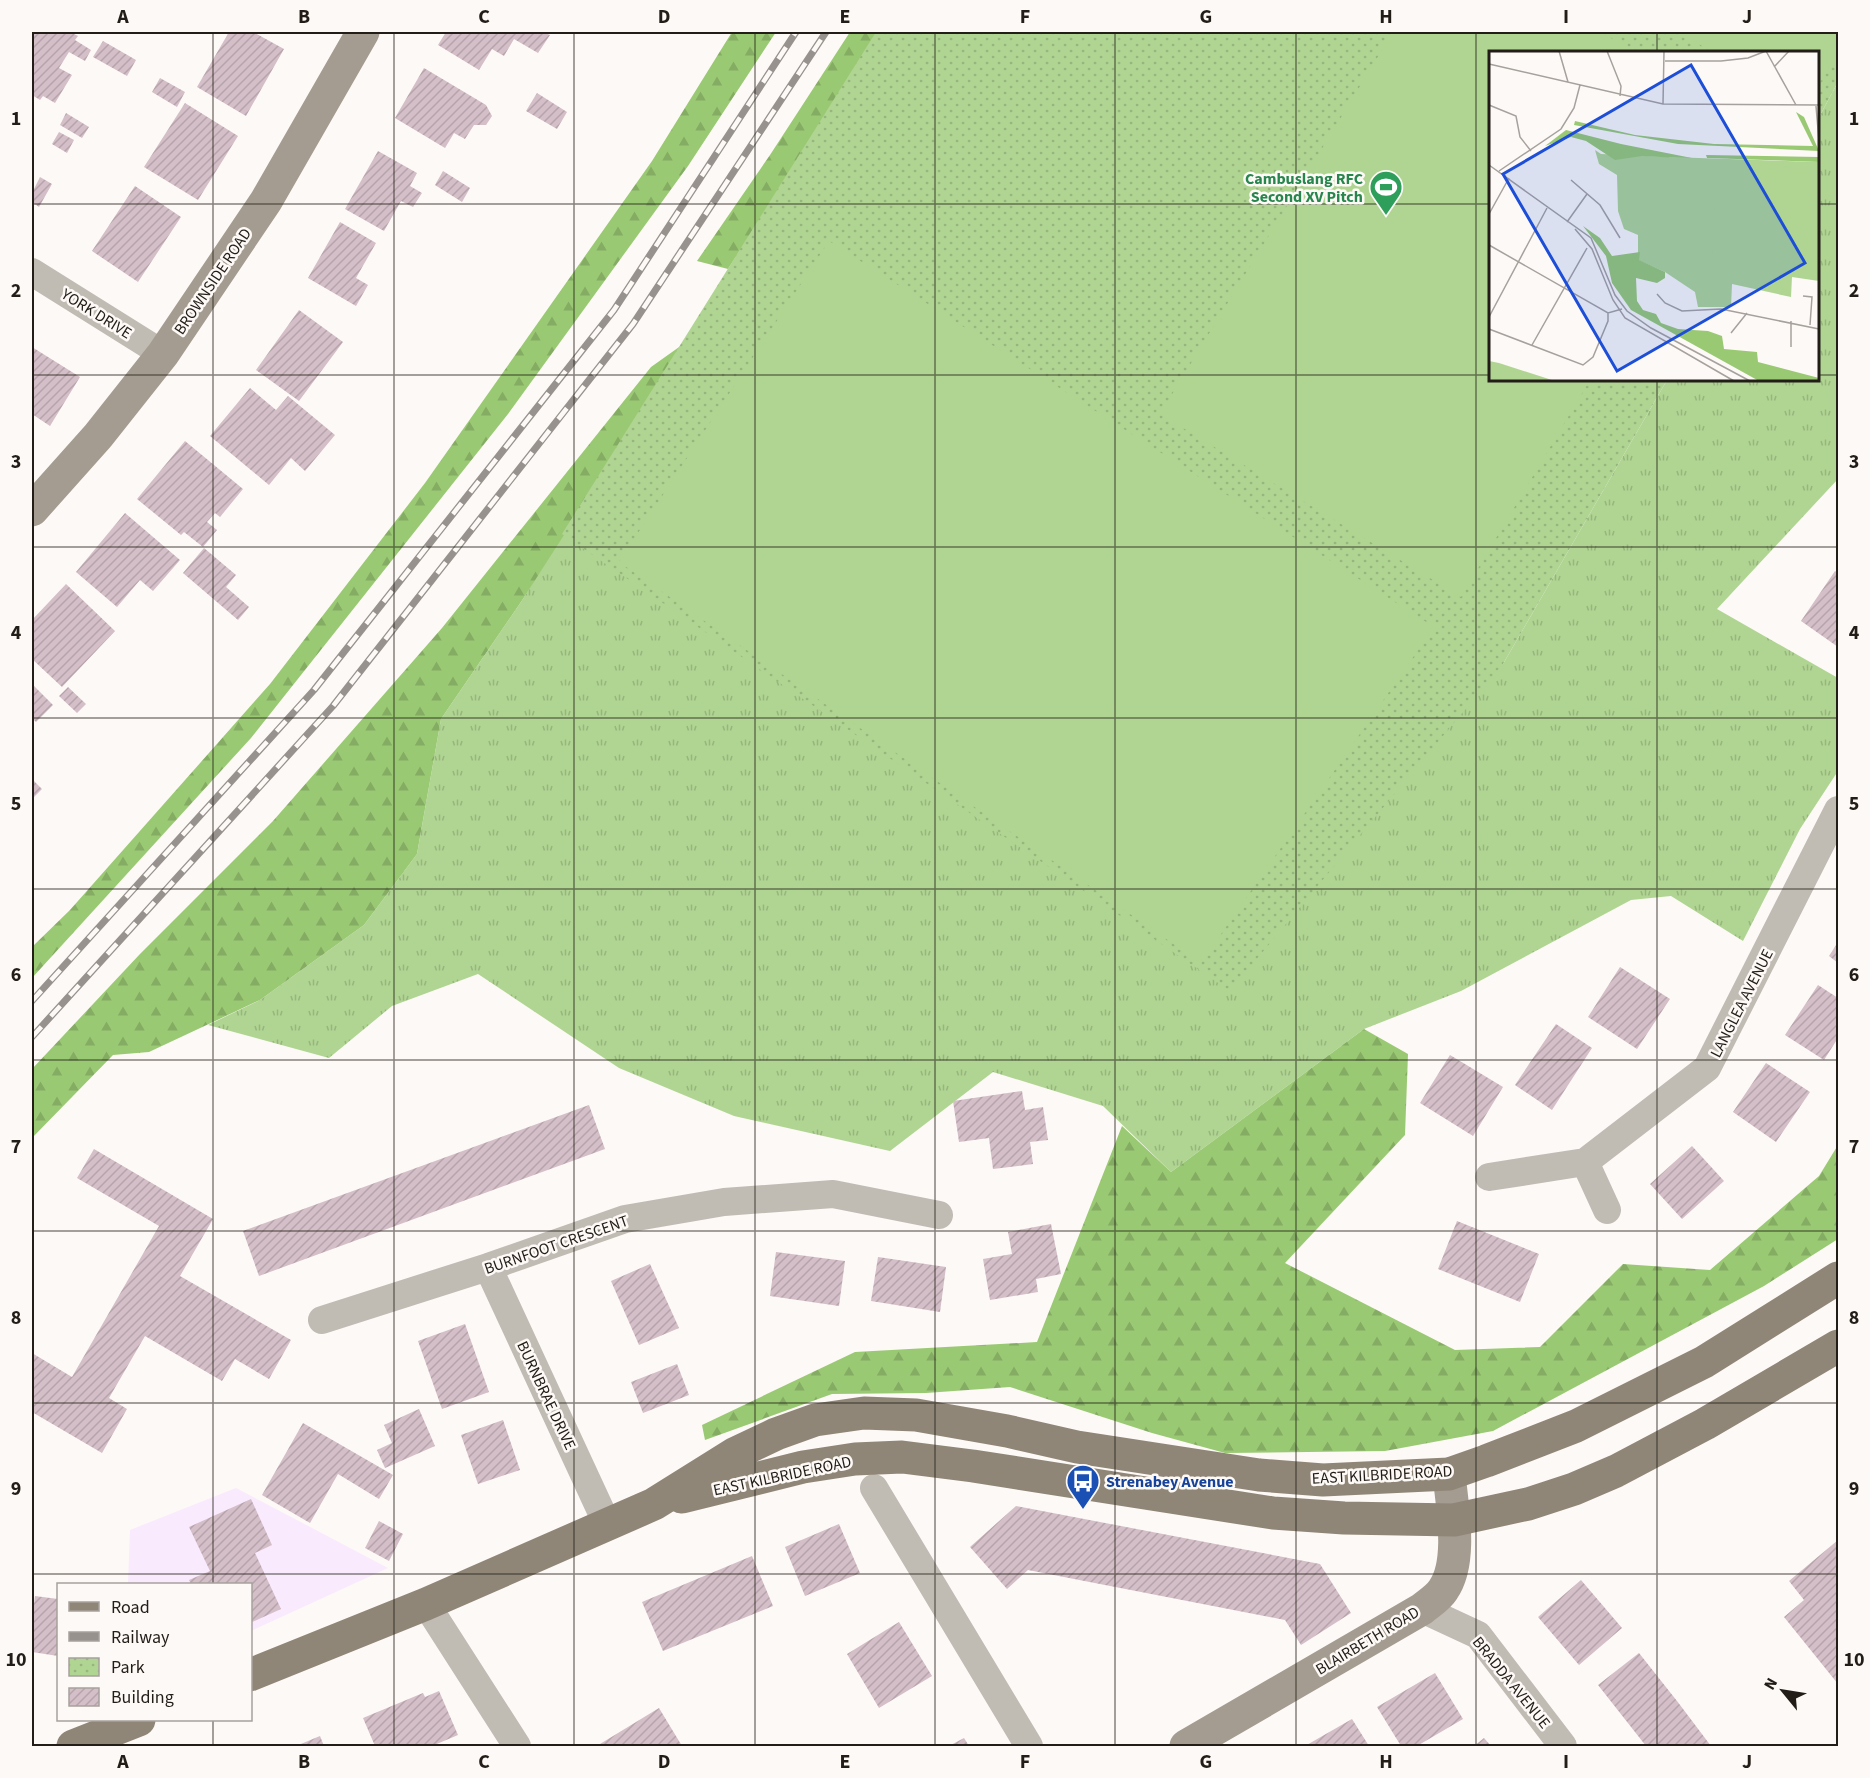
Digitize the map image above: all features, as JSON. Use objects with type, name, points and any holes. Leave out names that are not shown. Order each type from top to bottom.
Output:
[{"type":"main road","name":"EAST KILBRIDE ROAD","points":[[252,1674],[426,1604],[654,1504],[734,1454],[776,1434],[815,1420],[864,1413],[916,1415],[1006,1431],[1077,1447],[1258,1475],[1323,1480],[1449,1474],[1576,1426],[1693,1368],[1839,1278]]},
{"type":"main road","name":"EAST KILBRIDE ROAD","points":[[654,1504],[803,1467],[855,1459],[902,1457],[984,1467],[1273,1513],[1344,1518],[1454,1520],[1528,1504],[1575,1489],[1616,1471],[1705,1424],[1839,1346]]},
{"type":"main road","points":[[73,1746],[135,1721]]},
{"type":"street","name":"BROWNSIDE ROAD","points":[[32,510],[98,436],[163,354],[266,201],[363,32]]},
{"type":"street","name":"YORK DRIVE","points":[[32,272],[163,354]]},
{"type":"street","name":"LANGLEA AVENUE","points":[[1489,1177],[1585,1162],[1707,1068],[1839,810]]},
{"type":"street","points":[[1585,1162],[1606,1210]]},
{"type":"street","name":"BURNFOOT CRESCENT","points":[[322,1320],[488,1267],[625,1219],[724,1202],[833,1194],[939,1215]]},
{"type":"street","name":"BURNBRAE DRIVE","points":[[488,1267],[607,1524]]},
{"type":"street","name":"BLAIRBETH ROAD","points":[[1186,1746],[1422,1609],[1442,1592],[1447,1583],[1454,1552],[1454,1520],[1449,1474]]},
{"type":"street","points":[[874,1488],[1029,1746]]},
{"type":"street","points":[[426,1604],[517,1746]]},
{"type":"street","name":"BRADDA AVENUE","points":[[1422,1609],[1478,1635],[1563,1746]]},
{"type":"shaded area","points":[[236,1488],[388,1568],[252,1631],[252,1583],[128,1583],[130,1530]]},
{"type":"green space","points":[[732,32],[776,32],[688,166],[508,414],[251,738],[32,978],[32,947],[70,910],[270,684],[425,483],[652,161]]},
{"type":"green space","points":[[850,32],[882,32],[728,269],[697,261],[770,155]]},
{"type":"green space","points":[[876,32],[1838,32],[1838,82],[1819,117],[1819,51],[1489,51],[1489,381],[1666,381],[1503,664],[1230,991],[562,534]]},
{"type":"green space","name":"Cambuslang RFC Second XV Pitch","points":[[1393,32],[1601,32],[1632,51],[1489,51],[1489,381],[1589,381],[1461,597],[1160,414]]},
{"type":"green space","points":[[1679,32],[1838,32],[1838,52],[1819,84],[1819,51],[1710,51]]},
{"type":"green space","points":[[1838,82],[1838,479],[1717,609],[1838,678],[1838,771],[1800,829],[1743,941],[1671,896],[1631,900],[1461,991],[1364,1029],[1171,1172],[1103,1106],[993,1072],[890,1151],[734,1116],[619,1068],[478,974],[392,1006],[329,1058],[208,1025],[260,1000],[364,925],[417,854],[441,719],[523,599],[562,534],[1503,664],[1666,381],[1819,381],[1819,117]]},
{"type":"green space","points":[[829,241],[1434,627],[1201,963],[619,562]]},
{"type":"green space","points":[[689,340],[523,599],[441,719],[417,854],[364,925],[260,1000],[149,1052],[113,1055],[32,1138],[32,1069],[140,954],[273,821],[442,628],[651,367]]},
{"type":"green space","points":[[1364,1029],[1408,1054],[1405,1135],[1285,1263],[1455,1350],[1540,1347],[1623,1264],[1710,1270],[1819,1176],[1838,1145],[1838,1239],[1764,1286],[1493,1431],[1385,1451],[1225,1453],[1152,1433],[1010,1387],[926,1393],[832,1394],[705,1440],[702,1425],[855,1352],[1037,1342],[1122,1126],[1171,1172]]},
{"type":"building","points":[[32,32],[70,32],[78,36],[75,40],[91,50],[85,61],[69,52],[59,68],[72,75],[55,103],[43,96],[40,100],[32,95]]},
{"type":"building","points":[[229,32],[253,32],[284,49],[246,116],[197,87]]},
{"type":"building","points":[[446,32],[543,32],[550,35],[538,53],[514,39],[504,56],[492,49],[479,70],[438,45]]},
{"type":"building","points":[[103,41],[136,60],[127,76],[93,57]]},
{"type":"building","points":[[424,68],[486,105],[492,116],[486,125],[474,125],[465,139],[454,133],[445,148],[395,118]]},
{"type":"building","points":[[160,78],[185,92],[177,107],[152,92]]},
{"type":"building","points":[[537,93],[567,112],[557,129],[526,111]]},
{"type":"building","points":[[185,103],[238,136],[198,200],[144,167]]},
{"type":"building","points":[[66,113],[89,127],[82,138],[60,125]]},
{"type":"building","points":[[59,132],[74,140],[67,153],[52,144]]},
{"type":"building","points":[[378,151],[417,173],[410,186],[422,193],[413,207],[401,201],[384,231],[345,209]]},
{"type":"building","points":[[443,171],[470,188],[462,202],[435,185]]},
{"type":"building","points":[[40,177],[52,184],[39,207],[32,202],[32,193]]},
{"type":"building","points":[[135,186],[181,217],[138,282],[92,251]]},
{"type":"building","points":[[340,222],[376,243],[356,278],[368,285],[356,306],[308,278]]},
{"type":"building","points":[[299,310],[343,342],[299,401],[256,370]]},
{"type":"building","points":[[32,347],[80,377],[50,426],[32,414]]},
{"type":"building","points":[[250,388],[276,410],[288,396],[335,435],[305,471],[291,458],[269,485],[210,436]]},
{"type":"building","points":[[185,441],[243,489],[220,517],[215,513],[207,522],[217,530],[203,547],[184,532],[181,535],[137,499]]},
{"type":"building","points":[[125,513],[180,560],[153,591],[140,580],[117,607],[76,572]]},
{"type":"building","points":[[204,548],[236,575],[226,587],[249,607],[238,620],[183,573]]},
{"type":"building","points":[[1835,571],[1838,573],[1838,647],[1801,621]]},
{"type":"building","points":[[66,584],[115,631],[62,687],[32,659],[32,620]]},
{"type":"building","points":[[32,684],[53,705],[36,722],[32,718]]},
{"type":"building","points":[[68,687],[86,704],[77,713],[59,696]]},
{"type":"building","points":[[32,779],[42,789],[32,799]]},
{"type":"building","points":[[1838,942],[1838,963],[1829,956]]},
{"type":"building","points":[[1620,967],[1670,999],[1637,1049],[1588,1017]]},
{"type":"building","points":[[1818,985],[1838,998],[1838,1038],[1824,1060],[1785,1035]]},
{"type":"building","points":[[1556,1024],[1592,1048],[1552,1110],[1515,1085]]},
{"type":"building","points":[[1450,1055],[1503,1087],[1473,1136],[1420,1103]]},
{"type":"building","points":[[1766,1063],[1810,1092],[1776,1142],[1733,1112]]},
{"type":"building","points":[[1022,1091],[1025,1110],[1043,1107],[1048,1140],[1030,1142],[1033,1164],[993,1169],[989,1138],[959,1142],[953,1101]]},
{"type":"building","points":[[589,1105],[605,1149],[259,1276],[243,1231]]},
{"type":"building","points":[[1692,1146],[1724,1181],[1682,1219],[1650,1184]]},
{"type":"building","points":[[94,1149],[213,1219],[180,1276],[291,1340],[269,1379],[235,1359],[222,1381],[145,1336],[109,1398],[127,1409],[102,1453],[32,1412],[32,1353],[72,1377],[159,1226],[77,1178]]},
{"type":"building","points":[[1457,1221],[1539,1254],[1520,1302],[1438,1269]]},
{"type":"building","points":[[1051,1224],[1061,1274],[1036,1279],[1038,1292],[990,1300],[983,1259],[1012,1254],[1008,1232]]},
{"type":"building","points":[[776,1252],[845,1261],[839,1306],[770,1296]]},
{"type":"building","points":[[878,1257],[946,1267],[940,1312],[871,1301]]},
{"type":"building","points":[[650,1264],[679,1328],[639,1345],[611,1281]]},
{"type":"building","points":[[465,1324],[489,1392],[442,1409],[418,1341]]},
{"type":"building","points":[[677,1364],[689,1395],[643,1413],[631,1382]]},
{"type":"building","points":[[419,1409],[435,1446],[385,1468],[377,1450],[392,1443],[384,1425]]},
{"type":"building","points":[[503,1420],[520,1470],[478,1484],[461,1435]]},
{"type":"building","points":[[303,1423],[393,1475],[379,1499],[338,1474],[310,1523],[262,1495]]},
{"type":"building","points":[[251,1499],[272,1545],[255,1553],[281,1609],[252,1622],[252,1583],[190,1583],[189,1580],[210,1571],[189,1527]]},
{"type":"building","points":[[1016,1506],[1320,1564],[1351,1613],[1301,1645],[1285,1620],[1028,1570],[1007,1589],[970,1547]]},
{"type":"building","points":[[379,1521],[403,1534],[389,1561],[365,1548]]},
{"type":"building","points":[[839,1524],[860,1573],[805,1596],[785,1547]]},
{"type":"building","points":[[1838,1540],[1838,1684],[1784,1617],[1804,1600],[1789,1581]]},
{"type":"building","points":[[752,1556],[773,1606],[663,1651],[642,1602]]},
{"type":"building","points":[[1581,1580],[1622,1628],[1579,1665],[1538,1617]]},
{"type":"building","points":[[35,1596],[57,1599],[57,1656],[32,1652]]},
{"type":"building","points":[[899,1622],[932,1676],[879,1708],[847,1654]]},
{"type":"building","points":[[1639,1653],[1711,1746],[1646,1746],[1598,1685]]},
{"type":"building","points":[[1435,1673],[1463,1719],[1417,1746],[1401,1746],[1377,1707]]},
{"type":"building","points":[[439,1691],[458,1735],[432,1746],[375,1746],[363,1718],[423,1693],[425,1697]]},
{"type":"building","points":[[659,1708],[682,1746],[601,1746],[600,1744]]},
{"type":"building","points":[[1352,1719],[1369,1746],[1305,1746]]},
{"type":"building","points":[[320,1736],[324,1746],[296,1746]]},
{"type":"building","points":[[964,1738],[969,1746],[949,1746]]},
{"type":"building","points":[[1484,1738],[1491,1746],[1474,1746]]},
{"type":"railway","points":[[32,1001],[314,690],[614,310],[796,32]]},
{"type":"railway","points":[[32,1037],[333,706],[633,324],[826,32]]},
{"type":"place","name":"Cambuslang RFC Second XV Pitch","points":[[1386,216]]},
{"type":"place","name":"Strenabey Avenue","points":[[1083,1510]]}]
